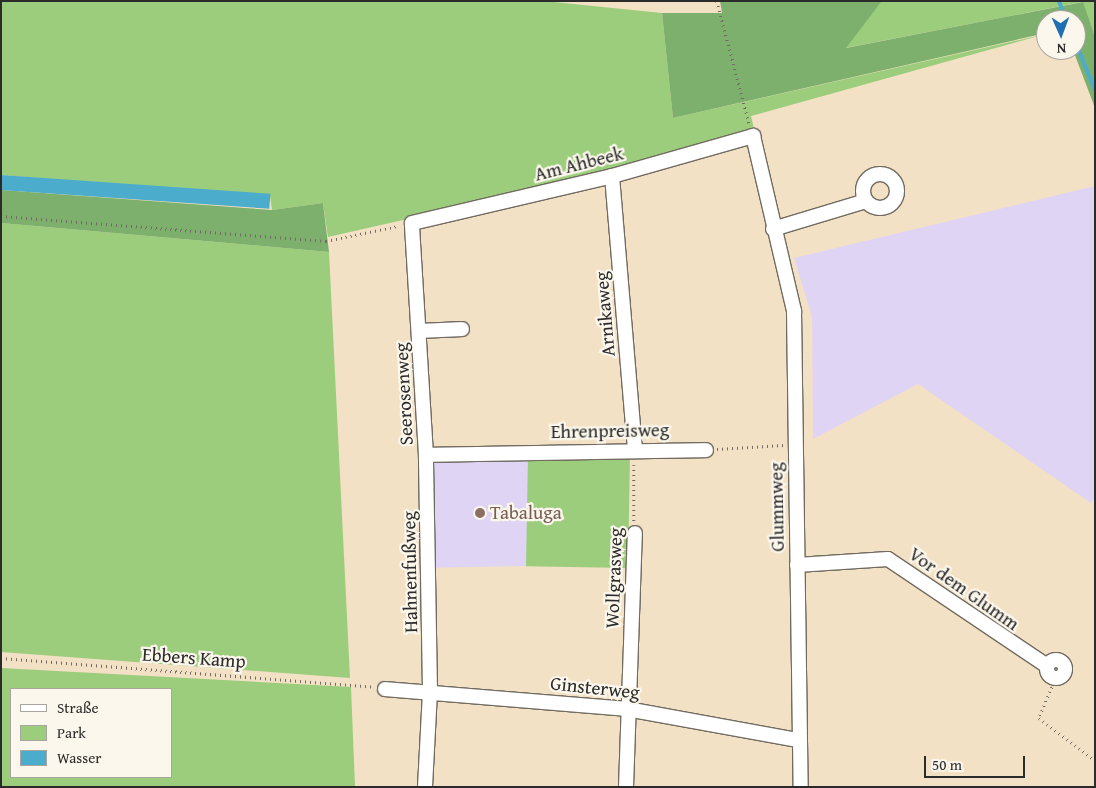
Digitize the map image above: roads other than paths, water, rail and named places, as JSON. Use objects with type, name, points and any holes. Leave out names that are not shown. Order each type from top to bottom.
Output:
[{"type":"street","name":"Am Ahbeek","points":[[412,223],[612,176],[753,136]]},
{"type":"street","name":"Glummweg","points":[[753,136],[773,229],[794,311],[798,740],[801,787]]},
{"type":"street","name":"Arnikaweg","points":[[612,176],[635,448]]},
{"type":"street","points":[[773,229],[866,201]]},
{"type":"street","name":"Seerosenweg","points":[[412,223],[426,455]]},
{"type":"street","name":"Seerosenweg","points":[[420,331],[462,329]]},
{"type":"street","name":"Ehrenpreisweg","points":[[426,455],[635,448],[706,450]]},
{"type":"street","name":"Hahnenfußweg","points":[[425,787],[430,690],[426,455]]},
{"type":"street","name":"Wollgrasweg","points":[[626,787],[634,533]]},
{"type":"street","name":"Vor dem Glumm","points":[[797,565],[888,559],[1047,666],[1054,660],[1062,662],[1065,671],[1056,678]]},
{"type":"street","name":"Ginsterweg","points":[[385,689],[430,690],[627,709],[798,740]]},
{"type":"water","points":[[1,175],[270,194],[269,209],[1,190]]},
{"type":"waterway","points":[[1059,1],[1062,10]]},
{"type":"waterway","points":[[1083,60],[1095,90]]},
{"type":"place","name":"Tabaluga","points":[[480,513]]}]
